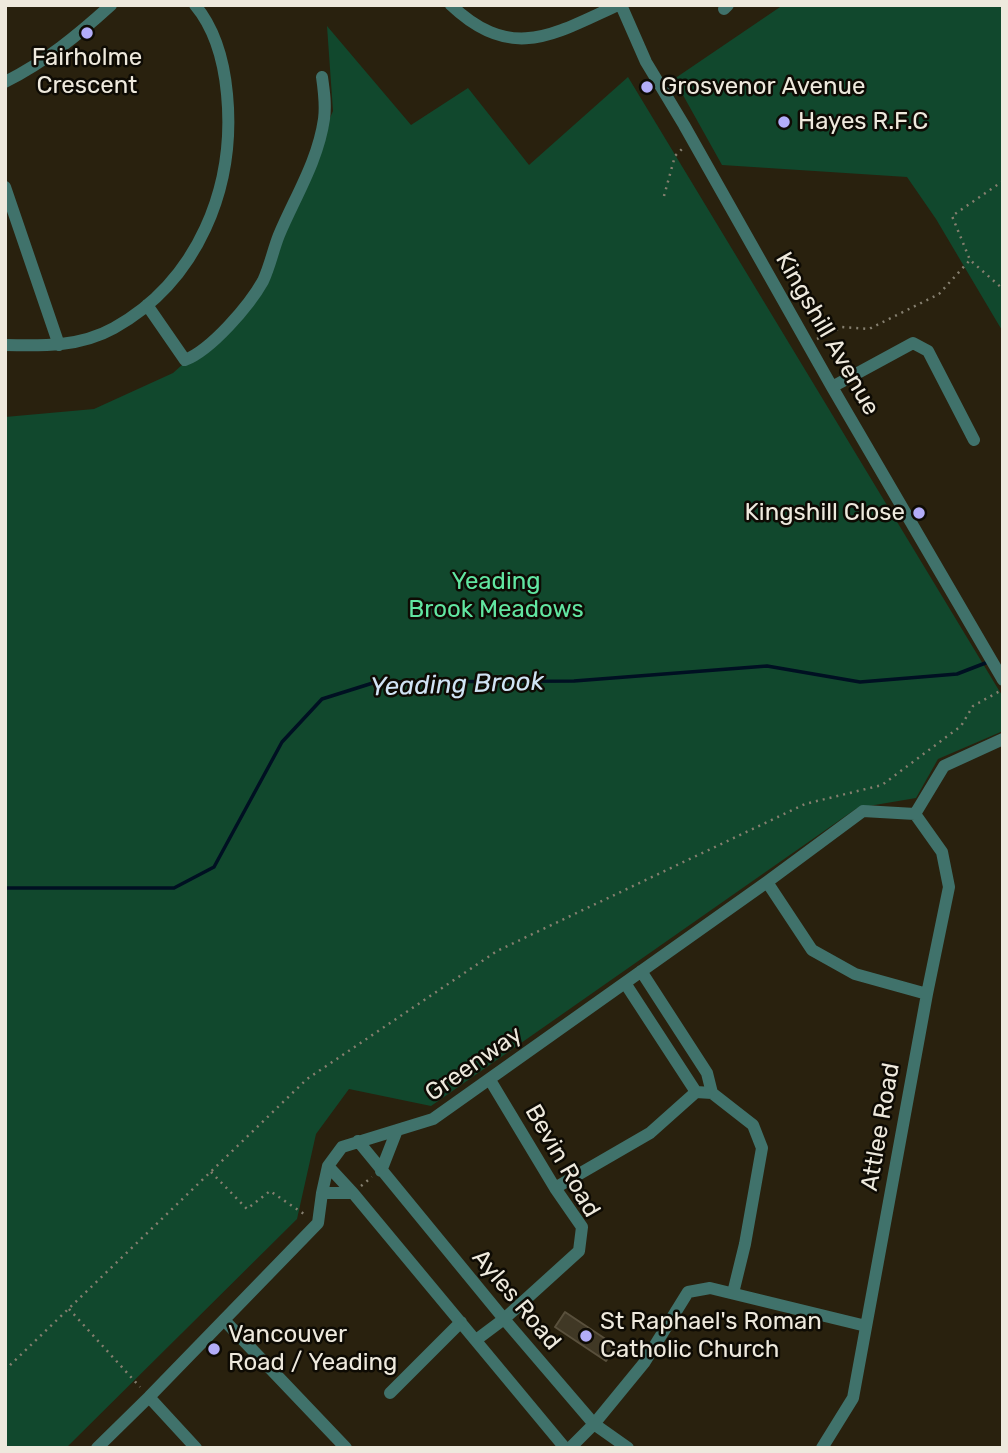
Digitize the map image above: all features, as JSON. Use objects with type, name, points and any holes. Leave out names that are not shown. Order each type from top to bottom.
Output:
[{"type":"street","points":[[5,82],[59,50],[111,5]]},
{"type":"street","points":[[5,345],[59,345],[103,333],[147,305],[171,283],[201,241],[214,209],[225,167],[229,124],[227,85],[215,37],[195,5]]},
{"type":"street","points":[[451,5],[483,29],[522,39],[550,35],[619,5]]},
{"type":"street","name":"Kingshill Avenue","points":[[619,5],[646,61],[1001,678]]},
{"type":"street","points":[[147,305],[185,360],[209,346],[254,295],[264,279],[279,234],[318,144],[324,119],[322,76]]},
{"type":"street","points":[[5,187],[59,345]]},
{"type":"street","points":[[832,387],[913,343],[928,351],[974,440]]},
{"type":"street","points":[[915,814],[944,766],[1003,739]]},
{"type":"street","name":"Greenway","points":[[328,1166],[342,1147],[433,1119],[863,811],[915,814]]},
{"type":"street","name":"Attlee Road","points":[[822,1448],[853,1398],[949,887],[942,852],[915,814]]},
{"type":"street","points":[[767,882],[812,950],[855,974],[927,994]]},
{"type":"street","points":[[641,971],[707,1073],[712,1093]]},
{"type":"street","points":[[625,983],[696,1093]]},
{"type":"street","name":"Bevin Road","points":[[476,1340],[504,1319],[579,1251],[582,1227],[555,1188],[490,1080]]},
{"type":"street","points":[[555,1188],[650,1133],[696,1093],[712,1093],[753,1125],[762,1148],[745,1244],[733,1293]]},
{"type":"street","points":[[381,1171],[397,1130]]},
{"type":"street","name":"Ayles Road","points":[[358,1141],[594,1424],[628,1448]]},
{"type":"street","points":[[328,1166],[568,1448],[594,1424],[644,1363],[688,1292],[710,1288],[866,1326]]},
{"type":"street","points":[[97,1448],[318,1223],[328,1166]]},
{"type":"street","points":[[322,1193],[353,1193]]},
{"type":"street","points":[[224,1320],[346,1448]]},
{"type":"street","points":[[390,1393],[461,1322]]},
{"type":"street","points":[[149,1397],[196,1448]]},
{"type":"path","points":[[663,197],[675,156],[692,140]]},
{"type":"path","points":[[1003,181],[952,216],[970,260],[1003,289]]},
{"type":"path","points":[[807,344],[842,327],[869,329],[939,294],[970,260]]},
{"type":"path","points":[[5,1370],[307,1079],[497,951],[805,804],[882,785],[961,726],[973,706],[1003,690]]},
{"type":"path","points":[[353,1193],[381,1171]]},
{"type":"path","points":[[211,1172],[247,1209],[270,1191],[318,1223]]},
{"type":"path","points":[[68,1309],[149,1397]]},
{"type":"green space","points":[[783,5],[1003,5],[1003,332],[936,219],[907,177],[722,165],[674,79]]},
{"type":"green space","name":"Yeading Brook Meadows","points":[[327,26],[411,125],[468,88],[529,165],[628,77],[1003,697],[1003,731],[938,759],[916,798],[857,808],[431,1106],[349,1089],[316,1134],[297,1219],[66,1448],[5,1448],[5,417],[94,409],[173,373],[249,305],[333,111]]},
{"type":"building","name":"St Raphael's Roman Catholic Church","points":[[565,1312],[616,1346],[606,1361],[555,1327]]},
{"type":"waterway","name":"Yeading Brook","points":[[5,888],[174,888],[214,867],[282,742],[322,699],[376,682],[574,681],[767,666],[860,682],[957,674],[988,662]]},
{"type":"place","name":"Fairholme Crescent","points":[[87,33]]},
{"type":"place","name":"Grosvenor Avenue","points":[[647,87]]},
{"type":"place","name":"Hayes R.F.C","points":[[784,122]]},
{"type":"place","name":"Kingshill Close","points":[[919,513]]},
{"type":"place","name":"St Raphael's Roman Catholic Church","points":[[586,1336]]},
{"type":"place","name":"Vancouver Road / Yeading","points":[[214,1349]]}]
